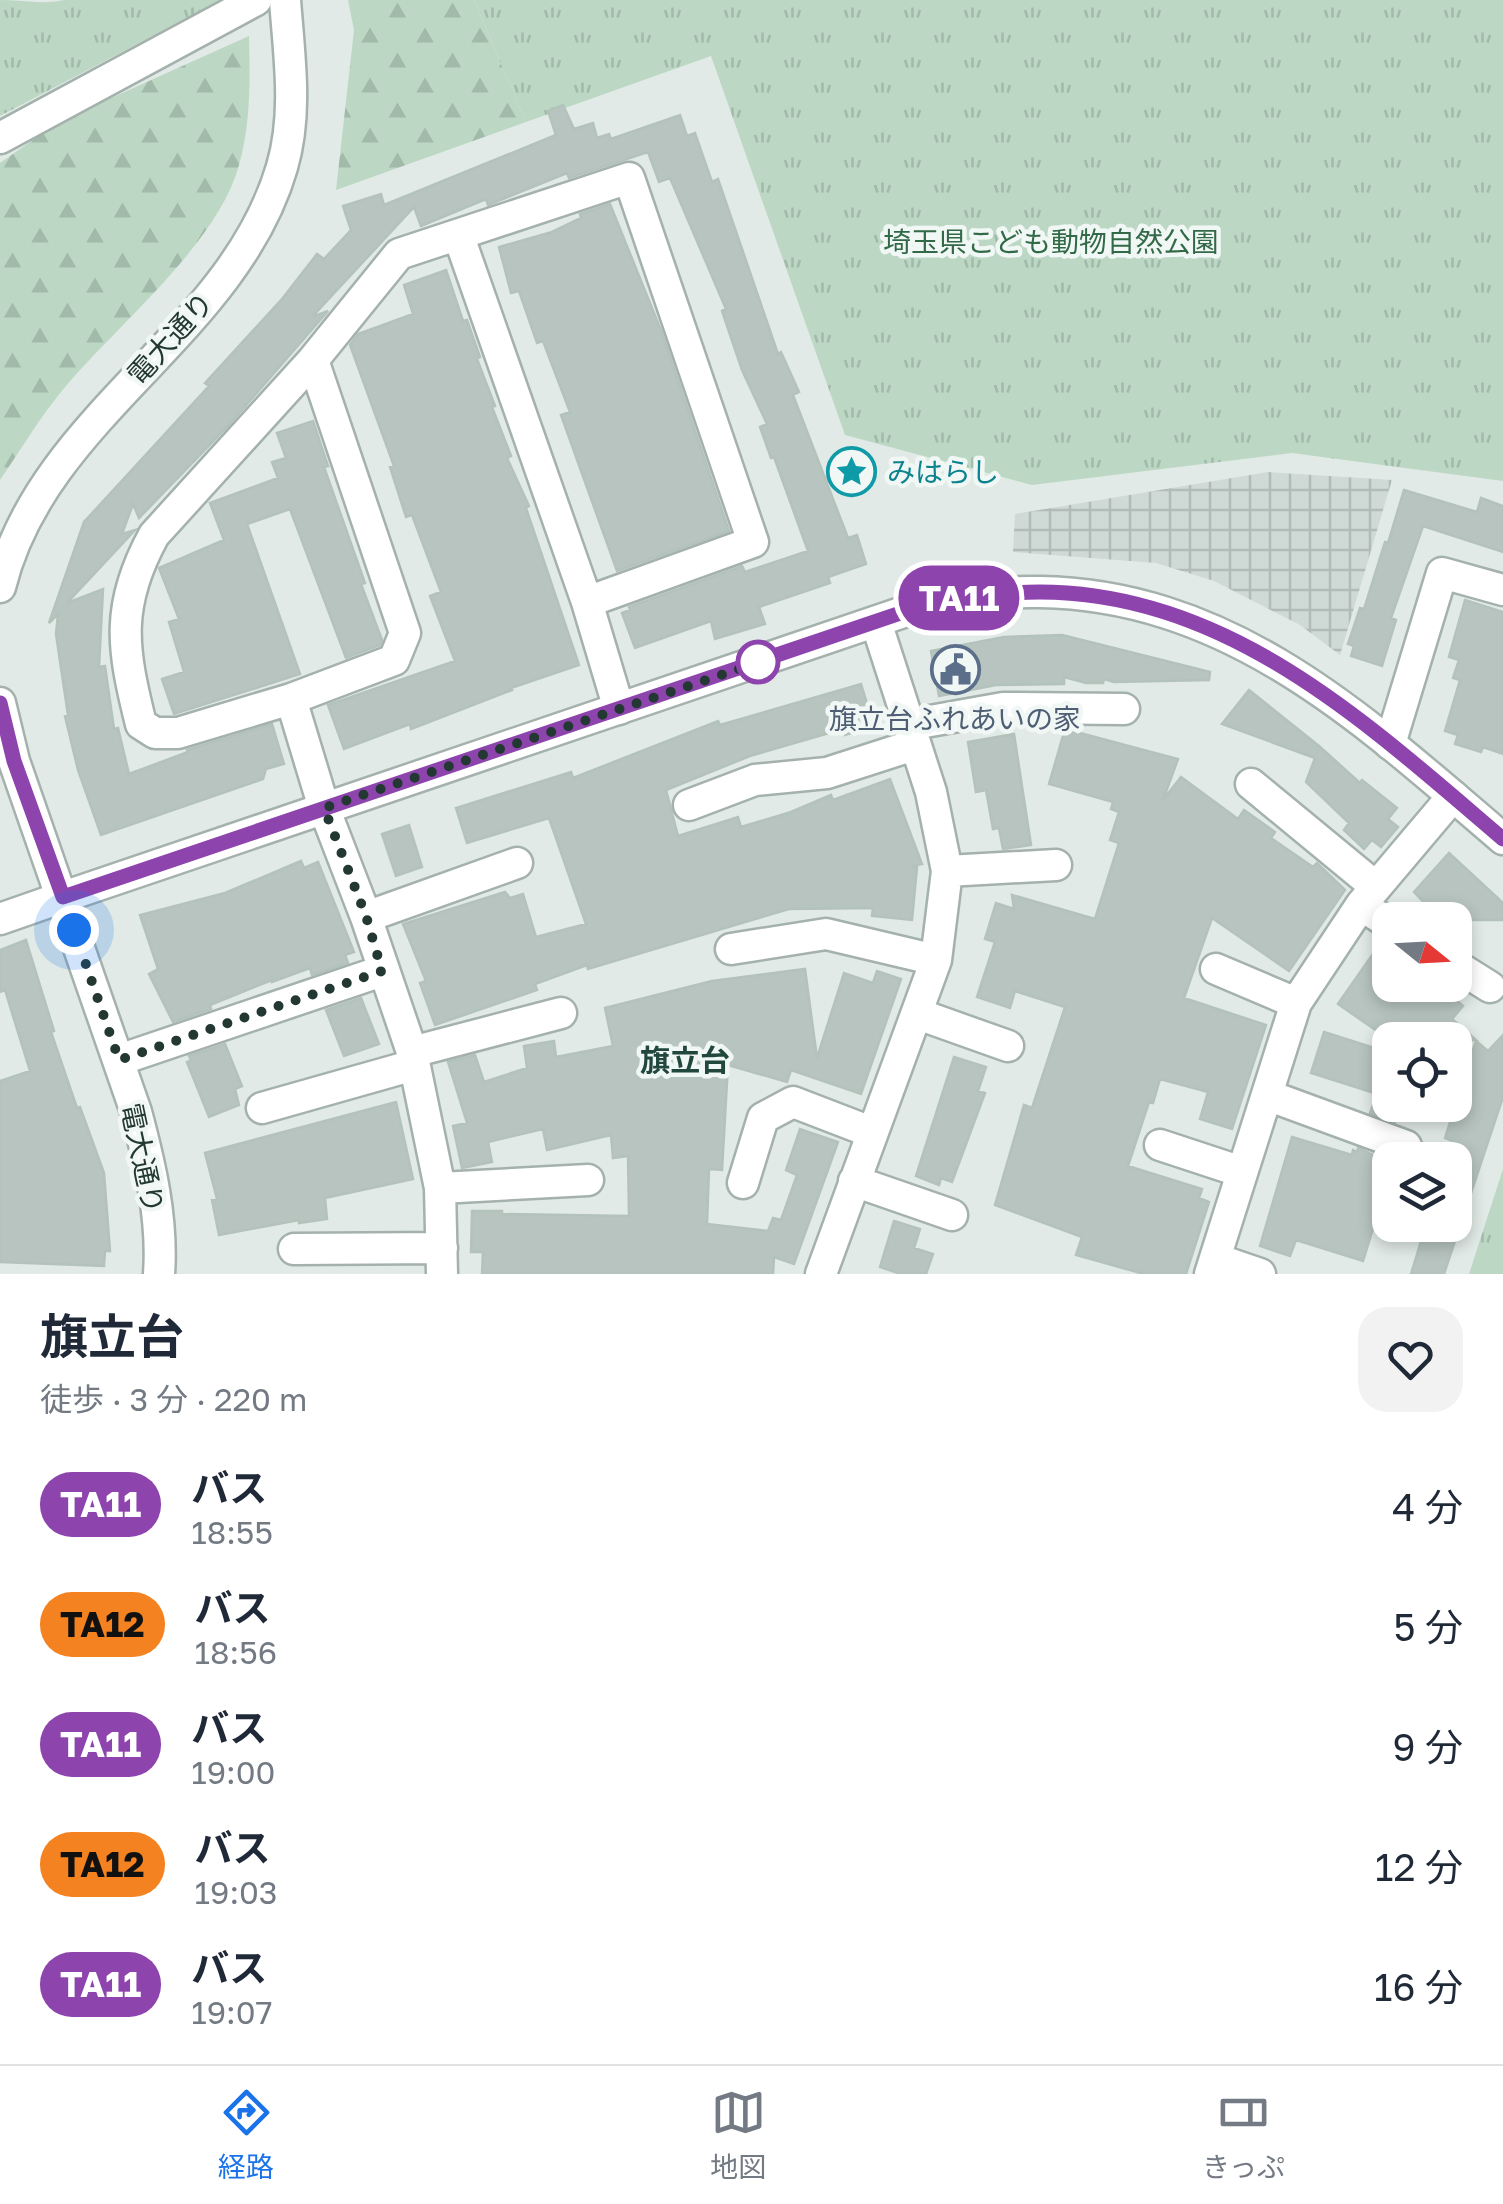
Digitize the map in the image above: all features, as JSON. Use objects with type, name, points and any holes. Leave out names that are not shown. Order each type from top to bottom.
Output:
[{"type":"street","points":[[0,138],[256,0]]},
{"type":"street","name":"電大通り","points":[[0,587],[8,532],[83,433],[211,294],[262,221],[282,167],[292,117],[285,0]]},
{"type":"street","points":[[313,360],[404,633],[394,660],[290,700],[178,733],[155,734],[141,724],[126,664],[126,606],[138,564],[154,535],[313,360],[399,254],[629,178],[753,542],[586,602]]},
{"type":"street","points":[[459,237],[586,602],[619,709]]},
{"type":"street","points":[[1390,744],[1442,573],[1503,590]]},
{"type":"street","points":[[0,919],[933,602],[992,594],[1042,592],[1114,600],[1184,619],[1260,651],[1338,701],[1503,839]]},
{"type":"street","points":[[821,1274],[936,960],[947,871],[941,828],[876,622]]},
{"type":"street","points":[[290,700],[413,1058],[440,1188],[442,1261],[294,1249]]},
{"type":"street","name":"電大通り","points":[[0,703],[14,761],[119,1060],[150,1164],[159,1274]]},
{"type":"street","points":[[689,805],[755,780],[827,773],[911,735],[1003,708],[1124,710]]},
{"type":"street","points":[[1251,784],[1373,902]]},
{"type":"street","points":[[1260,1274],[1213,1266],[1296,1002],[1368,896],[1452,796]]},
{"type":"street","points":[[366,916],[517,863]]},
{"type":"street","points":[[947,871],[1056,865]]},
{"type":"street","points":[[731,948],[826,934],[936,960]]},
{"type":"street","points":[[1216,969],[1296,1002]]},
{"type":"street","points":[[119,1060],[382,971]]},
{"type":"street","points":[[1472,976],[1490,987]]},
{"type":"street","points":[[262,1108],[561,1014]]},
{"type":"street","points":[[918,1014],[1008,1046]]},
{"type":"street","points":[[1268,1095],[1395,1142]]},
{"type":"street","points":[[743,1183],[763,1118],[793,1102],[872,1132]]},
{"type":"street","points":[[1160,1145],[1242,1172]]},
{"type":"street","points":[[440,1188],[588,1180]]},
{"type":"street","points":[[854,1181],[952,1215]]},
{"type":"shaded area","points":[[1268,472],[1392,480],[1340,655],[1300,625],[1214,581],[1156,563],[1013,552],[1015,514]]},
{"type":"green space","points":[[0,0],[40,2],[221,0],[0,116]]},
{"type":"green space","points":[[348,0],[474,0],[526,122],[336,190],[354,30]]},
{"type":"green space","name":"埼玉県こども動物自然公園","points":[[474,0],[1503,0],[1503,481],[1292,453],[1032,485],[845,435],[711,56],[526,122]]},
{"type":"green space","points":[[249,36],[246,133],[227,195],[187,255],[61,392],[0,480],[0,163],[60,121]]},
{"type":"green space","points":[[1503,1169],[1503,1274],[1469,1274]]},
{"type":"building","points":[[563,105],[574,129],[593,123],[597,138],[609,134],[611,139],[680,115],[687,136],[695,133],[712,182],[718,179],[778,354],[781,352],[799,392],[793,395],[848,538],[857,535],[866,564],[828,577],[830,583],[759,607],[765,624],[715,639],[711,621],[635,648],[622,613],[629,607],[742,566],[745,572],[808,551],[760,427],[767,424],[742,370],[722,311],[726,309],[670,178],[659,182],[648,152],[569,178],[567,173],[488,205],[486,199],[421,226],[414,207],[312,317],[328,311],[228,426],[139,518],[133,504],[122,534],[135,530],[67,603],[103,589],[99,667],[105,666],[114,729],[118,728],[129,774],[187,750],[272,724],[284,764],[266,769],[263,779],[101,835],[78,770],[65,716],[68,715],[56,634],[58,614],[49,623],[84,522],[209,386],[205,383],[282,299],[317,254],[324,259],[351,230],[343,206],[381,194],[384,205],[556,135],[548,111]]},
{"type":"building","points":[[610,204],[662,333],[729,531],[617,571],[561,415],[570,412],[543,341],[537,343],[519,291],[511,293],[499,247],[552,232],[581,218],[580,214]]},
{"type":"building","points":[[446,270],[480,357],[477,359],[495,406],[492,407],[511,456],[507,458],[529,506],[526,508],[579,665],[411,729],[410,724],[344,749],[328,705],[455,661],[430,596],[441,592],[412,515],[406,517],[390,467],[394,466],[350,345],[358,334],[413,314],[404,285]]},
{"type":"building","points":[[313,421],[328,466],[324,467],[365,583],[361,584],[382,640],[380,645],[346,658],[290,509],[247,524],[300,674],[174,714],[162,679],[184,672],[169,622],[179,619],[159,568],[224,540],[210,503],[278,478],[272,462],[286,458],[277,433]]},
{"type":"building","points":[[1404,490],[1477,512],[1481,498],[1503,506],[1503,552],[1423,526],[1391,618],[1396,620],[1382,666],[1351,656],[1354,646],[1348,644],[1360,608],[1364,609],[1385,542],[1388,543]]},
{"type":"building","points":[[1465,600],[1503,612],[1503,754],[1455,744],[1458,735],[1445,731],[1460,680],[1453,678],[1459,660],[1449,657]]},
{"type":"building","points":[[1062,635],[1210,672],[1209,680],[1104,679],[1103,683],[1086,683],[1064,677],[1064,684],[996,685],[939,696],[931,651],[1004,637]]},
{"type":"building","points":[[861,684],[874,726],[845,735],[843,729],[750,756],[666,790],[678,836],[738,817],[741,827],[890,779],[922,864],[911,866],[917,867],[912,920],[872,916],[873,908],[789,909],[588,969],[587,965],[535,984],[537,990],[435,1025],[420,983],[426,981],[403,924],[505,892],[510,898],[523,894],[536,937],[586,924],[549,818],[467,843],[456,808],[571,772],[573,778],[718,721],[720,725]]},
{"type":"building","points":[[1249,690],[1360,783],[1362,780],[1397,808],[1388,819],[1398,827],[1381,847],[1372,840],[1364,849],[1344,830],[1349,823],[1306,782],[1315,758],[1222,724]]},
{"type":"building","points":[[1065,729],[1178,759],[1163,800],[1181,777],[1238,819],[1244,810],[1275,832],[1271,838],[1313,867],[1317,863],[1345,890],[1289,971],[1212,918],[1184,998],[1266,1025],[1232,1129],[1200,1119],[1208,1092],[1160,1079],[1128,1166],[1202,1189],[1199,1198],[1209,1202],[1186,1274],[1144,1274],[1076,1255],[1082,1237],[995,1205],[1024,1105],[1032,1108],[1065,1007],[1015,991],[1010,1008],[977,997],[995,942],[985,939],[996,903],[1014,909],[1012,895],[1095,919],[1119,843],[1110,840],[1119,812],[1111,809],[1113,802],[1049,784]]},
{"type":"building","points":[[1014,734],[1031,845],[1003,849],[999,828],[993,829],[986,790],[976,792],[968,742]]},
{"type":"building","points":[[409,825],[422,867],[396,876],[382,834]]},
{"type":"building","points":[[1449,853],[1503,903],[1503,920],[1472,920],[1472,902],[1424,902],[1414,892]]},
{"type":"building","points":[[301,861],[304,868],[318,862],[354,952],[345,955],[348,963],[312,975],[310,968],[272,980],[173,1022],[149,974],[158,969],[140,915],[225,893]]},
{"type":"building","points":[[26,940],[54,1031],[51,1032],[104,1173],[110,1251],[105,1251],[104,1266],[0,1262],[0,1081],[30,1071],[5,990],[0,992],[0,950]]},
{"type":"building","points":[[1372,955],[1372,1002],[1458,1002],[1463,1006],[1452,1019],[1455,1022],[1372,1022],[1372,1028],[1338,1004]]},
{"type":"building","points":[[805,969],[817,1058],[844,973],[873,983],[877,971],[901,979],[861,1094],[791,1070],[787,1082],[728,1065],[722,1170],[709,1169],[707,1224],[768,1231],[773,1218],[781,1220],[797,1175],[786,1170],[800,1129],[838,1142],[794,1264],[774,1257],[773,1274],[482,1274],[483,1252],[471,1252],[472,1211],[629,1216],[628,1156],[613,1158],[611,1135],[547,1150],[543,1129],[488,1142],[492,1162],[462,1168],[453,1126],[467,1123],[448,1062],[475,1055],[484,1082],[527,1068],[524,1046],[554,1041],[556,1057],[613,1046],[605,1008],[712,981]]},
{"type":"building","points":[[361,998],[379,1044],[344,1056],[326,1010]]},
{"type":"building","points":[[1324,1032],[1372,1047],[1372,1092],[1311,1073]]},
{"type":"building","points":[[1503,1035],[1503,1097],[1472,1190],[1472,1142],[1445,1138],[1450,1122],[1472,1122],[1472,1054],[1476,1041],[1488,1051]]},
{"type":"building","points":[[225,1044],[242,1086],[235,1089],[239,1105],[209,1117],[187,1062],[191,1060],[189,1056]]},
{"type":"building","points":[[954,1057],[986,1067],[978,1091],[985,1093],[952,1182],[941,1178],[939,1185],[916,1176]]},
{"type":"building","points":[[396,1102],[413,1179],[325,1198],[327,1219],[299,1220],[219,1235],[212,1200],[217,1199],[205,1153]]},
{"type":"building","points":[[1292,1137],[1352,1155],[1358,1148],[1372,1154],[1372,1232],[1363,1261],[1296,1240],[1290,1256],[1260,1246]]},
{"type":"building","points":[[894,1221],[920,1229],[914,1248],[933,1254],[926,1274],[901,1274],[880,1267]]},
{"type":"building","points":[[1421,1242],[1455,1242],[1444,1274],[1411,1274]]},
{"type":"bus line","name":"TA11","points":[[0,703],[14,761],[63,897],[933,602],[1042,592],[1114,600],[1184,619],[1260,651],[1338,701],[1503,839]]},
{"type":"place","name":"みはらし","points":[[852,471]]},
{"type":"place","name":"旗立台ふれあいの家","points":[[955,670]]},
{"type":"district","name":"旗立台","points":[[685,1060]]},
{"type":"route","points":[[74,930],[119,1060],[382,971],[366,916],[324,808],[766,660],[758,662]]}]
